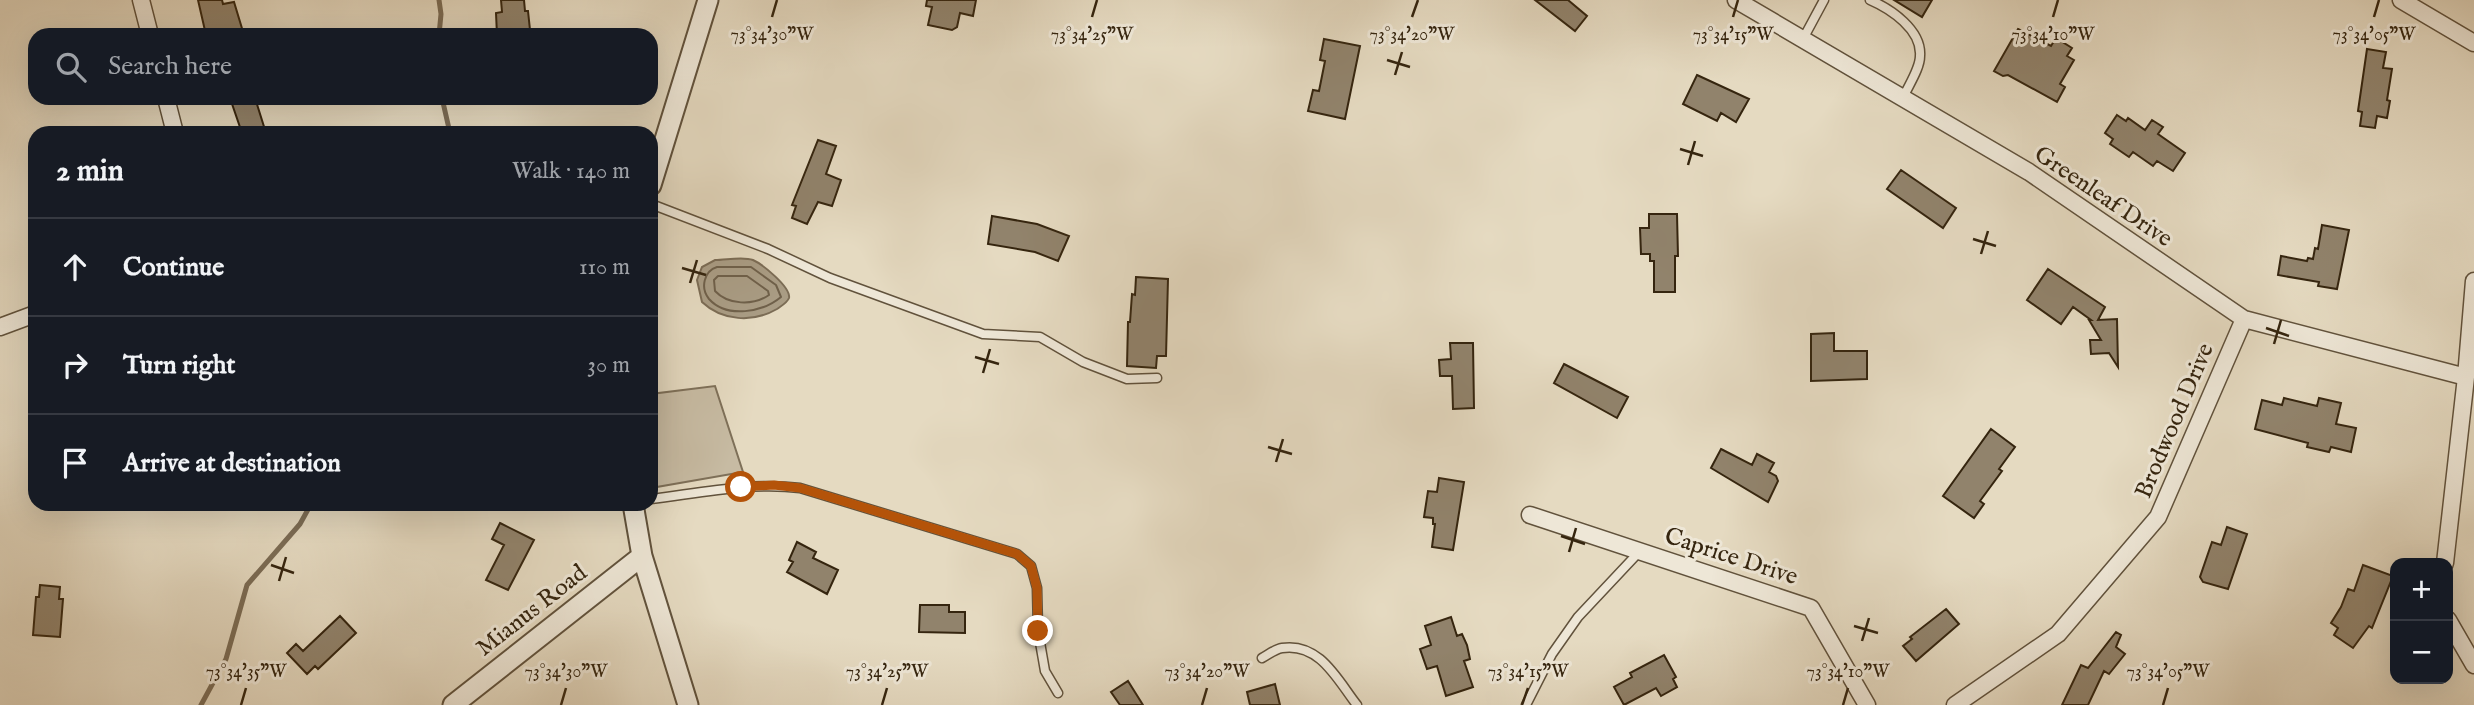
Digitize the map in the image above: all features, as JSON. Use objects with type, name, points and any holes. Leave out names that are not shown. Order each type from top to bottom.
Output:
[{"type":"street","points":[[141,0],[148,28]]},
{"type":"street","points":[[658,162],[708,0]]},
{"type":"street","name":"Greenleaf Drive","points":[[1736,0],[2029,172],[2244,319],[2466,377]]},
{"type":"street","points":[[2401,0],[2474,43]]},
{"type":"street","points":[[168,105],[173,126]]},
{"type":"street","points":[[2446,558],[2474,281]]},
{"type":"street","points":[[0,327],[28,317]]},
{"type":"street","name":"Brodwood Drive","points":[[1955,705],[2058,634],[2158,517],[2244,319]]},
{"type":"street","points":[[634,511],[642,556],[688,705]]},
{"type":"street","name":"Caprice Drive","points":[[1530,515],[1811,608],[1867,705]]},
{"type":"street","name":"Mianus Road","points":[[453,705],[642,556]]},
{"type":"street","points":[[2449,621],[2474,665]]},
{"type":"lane","points":[[1803,39],[1824,0]]},
{"type":"lane","points":[[1870,0],[1899,18],[1914,34],[1919,48],[1921,57],[1903,98]]},
{"type":"lane","points":[[658,207],[768,249],[830,278],[983,334],[1040,337],[1083,362],[1127,379],[1157,378]]},
{"type":"lane","points":[[658,498],[741,487],[774,485],[800,488],[1017,554],[1031,566],[1037,588],[1038,631],[1045,671],[1058,693]]},
{"type":"lane","points":[[1526,705],[1552,653],[1578,617],[1640,551]]},
{"type":"lane","points":[[1262,658],[1281,648],[1313,654],[1326,662],[1357,705]]},
{"type":"shaded area","points":[[715,386],[743,472],[658,487],[658,393]]},
{"type":"water","points":[[715,260],[753,260],[781,282],[788,293],[788,300],[777,309],[748,318],[719,313],[702,302],[697,280],[702,267]]},
{"type":"building","points":[[198,0],[222,0],[223,4],[234,2],[242,28],[204,28]]},
{"type":"building","points":[[501,0],[524,0],[530,28],[497,28],[496,13],[502,12]]},
{"type":"building","points":[[927,0],[976,0],[973,16],[960,13],[957,27],[952,30],[928,25],[932,7],[926,6]]},
{"type":"building","points":[[1535,0],[1568,0],[1587,16],[1575,31]]},
{"type":"building","points":[[1894,0],[1932,0],[1922,17]]},
{"type":"building","points":[[2018,29],[2051,46],[2056,38],[2072,48],[2067,56],[2074,60],[2060,84],[2065,87],[2057,102],[2008,75],[2003,76],[1994,71]]},
{"type":"building","points":[[1324,39],[1360,46],[1345,119],[1308,111],[1313,90],[1319,91],[1325,61],[1320,60]]},
{"type":"building","points":[[2367,49],[2386,52],[2383,68],[2392,69],[2387,118],[2377,116],[2375,128],[2360,126],[2362,112],[2358,111]]},
{"type":"building","points":[[1697,75],[1749,99],[1736,122],[1721,113],[1717,121],[1683,104]]},
{"type":"building","points":[[232,105],[257,105],[264,126],[240,126]]},
{"type":"building","points":[[2117,115],[2126,121],[2128,118],[2145,130],[2152,120],[2163,127],[2158,134],[2185,153],[2173,171],[2157,161],[2153,166],[2133,152],[2129,157],[2110,144],[2113,139],[2105,133]]},
{"type":"building","points":[[818,140],[836,146],[826,174],[841,180],[832,206],[818,202],[807,224],[792,218],[796,206],[792,205]]},
{"type":"building","points":[[1901,170],[1956,208],[1943,228],[1887,189]]},
{"type":"building","points":[[1649,214],[1677,214],[1675,292],[1654,292],[1654,261],[1650,261],[1650,254],[1641,254],[1640,228],[1649,228]]},
{"type":"building","points":[[992,216],[1037,224],[1069,236],[1058,261],[1035,252],[988,244]]},
{"type":"building","points":[[2322,225],[2349,230],[2337,289],[2318,286],[2319,282],[2278,275],[2281,256],[2307,261],[2308,258],[2313,259],[2315,248],[2318,249]]},
{"type":"building","points":[[2048,269],[2105,307],[2098,320],[2117,319],[2118,367],[2109,353],[2091,354],[2090,340],[2101,340],[2091,320],[2073,307],[2061,324],[2027,300]]},
{"type":"building","points":[[1136,277],[1168,279],[1166,356],[1157,356],[1156,368],[1127,366],[1128,322],[1132,294],[1135,295]]},
{"type":"building","points":[[1834,333],[1834,351],[1867,351],[1867,379],[1811,381],[1811,334]]},
{"type":"building","points":[[1450,343],[1473,343],[1474,408],[1453,409],[1452,376],[1440,376],[1439,360],[1451,359]]},
{"type":"building","points":[[1564,364],[1628,397],[1617,418],[1554,383]]},
{"type":"building","points":[[2284,398],[2317,406],[2319,398],[2341,403],[2336,424],[2356,428],[2351,452],[2331,447],[2329,452],[2307,447],[2308,443],[2255,429],[2262,400],[2282,405]]},
{"type":"building","points":[[1991,429],[2015,447],[1999,469],[2002,471],[1980,501],[1984,504],[1974,518],[1943,496]]},
{"type":"building","points":[[1721,449],[1752,465],[1757,454],[1774,463],[1769,472],[1776,476],[1778,481],[1768,502],[1711,468]]},
{"type":"building","points":[[1439,478],[1464,482],[1453,550],[1432,547],[1435,524],[1433,518],[1424,517],[1428,491],[1437,492]]},
{"type":"building","points":[[500,523],[534,540],[508,590],[486,580],[504,545],[492,539]]},
{"type":"building","points":[[2227,527],[2247,534],[2228,589],[2203,582],[2200,577],[2212,542],[2221,545]]},
{"type":"building","points":[[797,542],[816,552],[813,558],[838,570],[827,594],[787,572],[793,562],[789,560]]},
{"type":"building","points":[[2363,565],[2390,575],[2390,583],[2372,628],[2369,626],[2353,648],[2334,635],[2338,628],[2331,623],[2348,589],[2354,591]]},
{"type":"building","points":[[40,585],[60,587],[59,599],[63,599],[60,637],[33,635],[36,597],[39,597]]},
{"type":"building","points":[[920,605],[949,605],[949,612],[965,612],[965,633],[919,632]]},
{"type":"building","points":[[1946,609],[1959,624],[1916,661],[1903,646],[1912,639],[1910,637]]},
{"type":"building","points":[[340,616],[356,633],[318,669],[315,666],[307,674],[287,653],[296,644],[303,651]]},
{"type":"building","points":[[1451,617],[1457,636],[1462,634],[1467,645],[1470,659],[1464,661],[1473,687],[1446,696],[1437,666],[1427,669],[1420,649],[1431,645],[1425,626]]},
{"type":"building","points":[[2116,632],[2121,635],[2116,647],[2125,654],[2109,674],[2104,671],[2088,705],[2062,705],[2081,665],[2088,668]]},
{"type":"building","points":[[1664,655],[1676,677],[1673,679],[1677,687],[1661,696],[1656,688],[1624,705],[1614,687],[1632,677],[1630,673]]},
{"type":"building","points":[[1128,681],[1143,705],[1120,705],[1111,692]]},
{"type":"building","points":[[1275,684],[1280,705],[1250,705],[1247,692]]},
{"type":"waterway","points":[[439,0],[440,28]]},
{"type":"waterway","points":[[444,105],[448,126]]},
{"type":"waterway","points":[[201,705],[226,659],[247,585],[300,524],[307,511]]},
{"type":"route","points":[[741,487],[774,485],[800,488],[972,538],[1017,554],[1031,566],[1037,588],[1038,631]]}]
